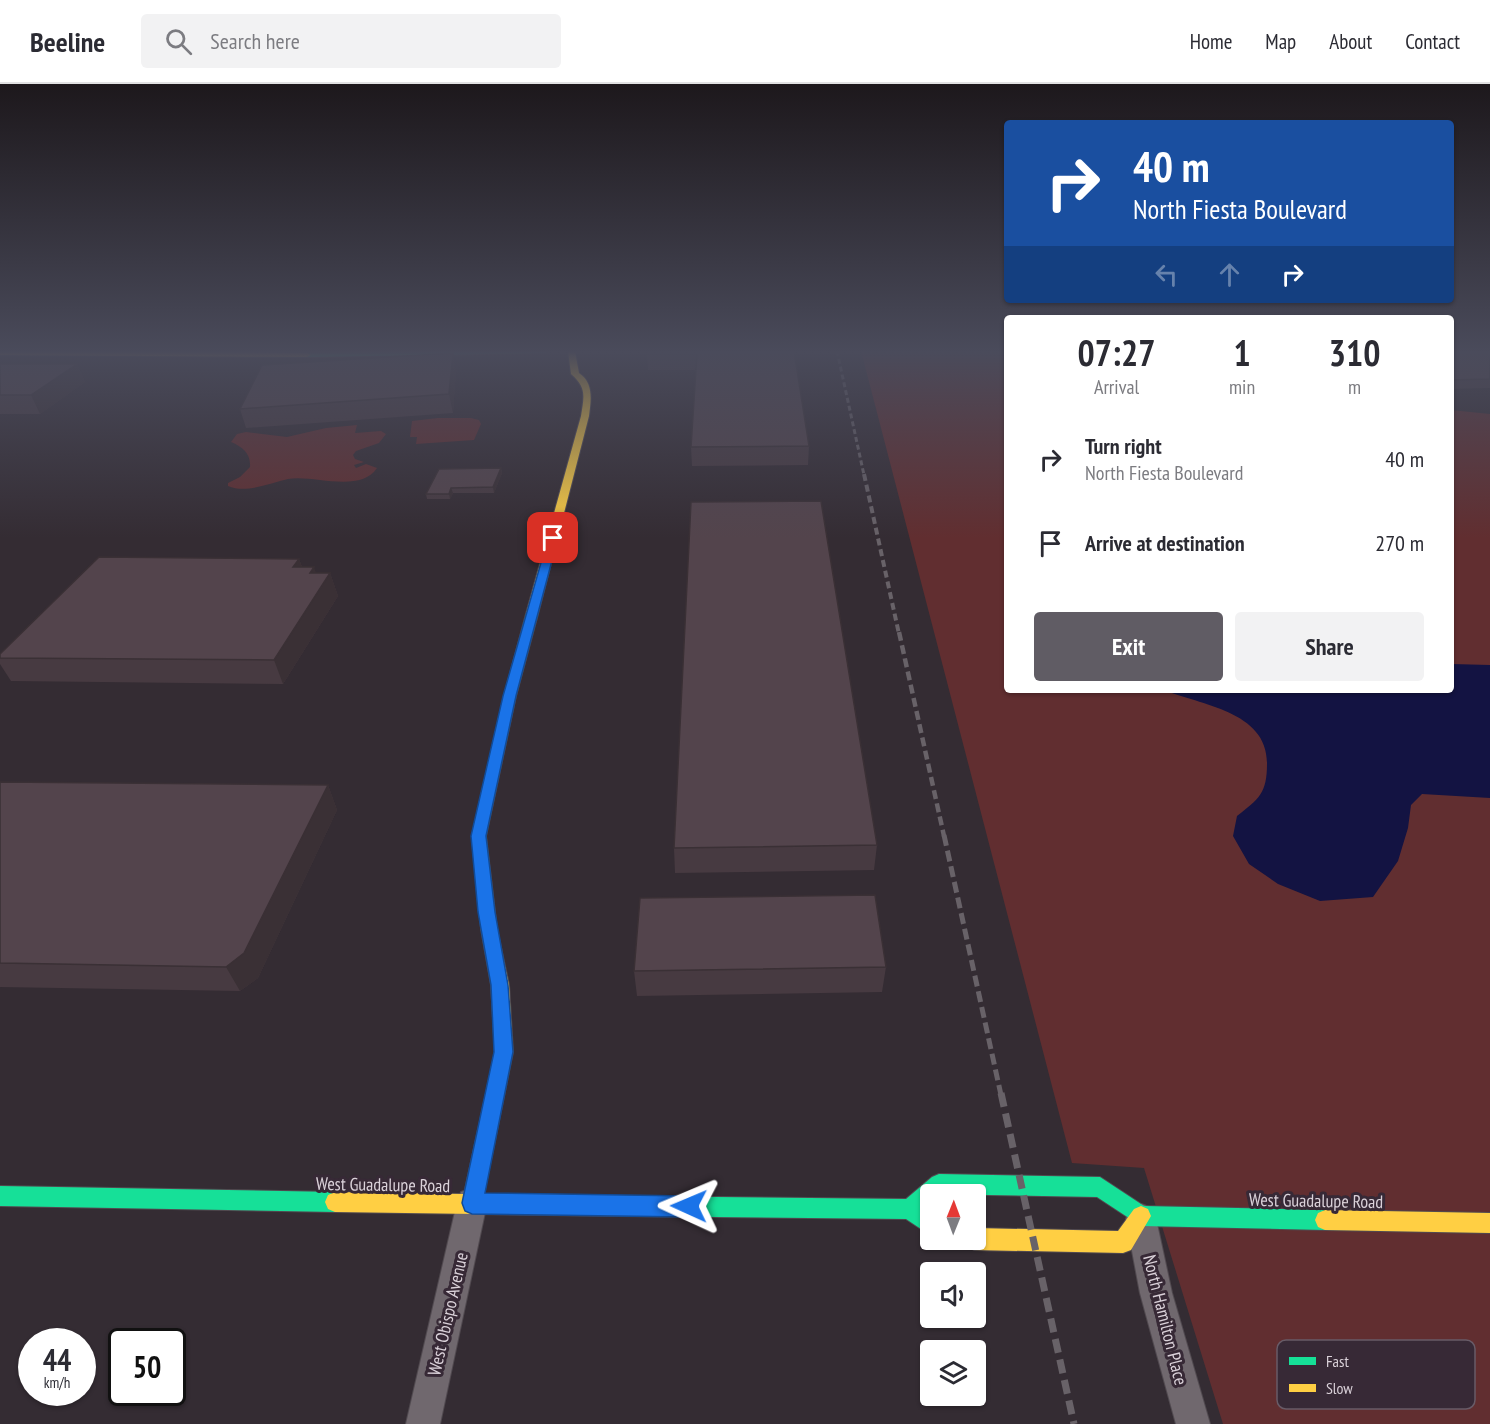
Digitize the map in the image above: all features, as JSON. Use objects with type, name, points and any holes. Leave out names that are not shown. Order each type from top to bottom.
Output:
[{"type":"street","points":[[472,1203],[504,1052],[500,985],[486,912],[479,836],[510,696],[585,414]]},
{"type":"street","points":[[920,1217],[910,1209],[939,1185],[1100,1187],[1141,1216],[1123,1242],[986,1239]]},
{"type":"street","name":"West Guadalupe Road","points":[[0,1196],[910,1209]]},
{"type":"street","name":"West Obispo Avenue","points":[[423,1424],[472,1203]]},
{"type":"street","name":"West Guadalupe Road","points":[[1141,1216],[1490,1223]]},
{"type":"street","name":"North Hamilton Place","points":[[1141,1216],[1156,1293],[1193,1424]]},
{"type":"shaded area","points":[[877,414],[1004,414],[1004,693],[1454,693],[1454,414],[1490,414],[1490,1424],[1223,1424],[1144,1168],[1072,1163]]},
{"type":"shaded area","points":[[471,418],[479,420],[481,424],[474,440],[416,444],[417,437],[410,437],[412,421]]},
{"type":"shaded area","points":[[357,425],[355,433],[381,431],[386,434],[379,443],[356,451],[353,455],[355,459],[364,462],[354,465],[356,468],[366,464],[377,468],[369,476],[348,482],[298,478],[242,489],[228,486],[228,483],[240,477],[250,467],[249,458],[245,452],[231,442],[237,434],[246,432],[287,437],[326,428]]},
{"type":"shaded area","points":[[1454,664],[1490,665],[1490,798],[1422,794],[1411,805],[1408,828],[1398,861],[1373,897],[1320,901],[1278,884],[1249,864],[1233,836],[1237,816],[1256,800],[1263,789],[1267,764],[1264,746],[1256,732],[1244,721],[1213,706],[1173,693],[1454,693]]},
{"type":"building","points":[[693,414],[804,414],[809,446],[691,447]]},
{"type":"building","points":[[501,468],[493,487],[451,488],[449,494],[426,494],[439,469]]},
{"type":"building","points":[[821,501],[877,845],[674,848],[691,502]]},
{"type":"building","points":[[99,557],[299,559],[293,567],[314,567],[310,573],[330,573],[274,660],[0,658],[0,654]]},
{"type":"building","points":[[0,782],[328,785],[244,953],[226,967],[0,963]]},
{"type":"building","points":[[875,895],[886,967],[634,971],[640,898]]},
{"type":"railway","points":[[851,414],[864,475]]},
{"type":"railway","points":[[864,474],[899,634]]},
{"type":"railway","points":[[899,632],[944,836]]},
{"type":"railway","points":[[944,835],[1001,1095]]},
{"type":"railway","points":[[1001,1093],[1074,1424]]},
{"type":"traffic: fast","points":[[489,929],[479,836],[510,696],[532,614]]},
{"type":"traffic: fast","points":[[910,1209],[939,1184],[1100,1187],[1141,1216],[1325,1220]]},
{"type":"traffic: fast","points":[[0,1196],[335,1202]]},
{"type":"traffic: fast","points":[[618,1206],[910,1209],[920,1217]]},
{"type":"traffic: slow","points":[[532,614],[585,414]]},
{"type":"traffic: slow","points":[[472,1203],[504,1052],[500,985],[489,929]]},
{"type":"traffic: slow","points":[[335,1202],[618,1206]]},
{"type":"traffic: slow","points":[[986,1239],[1123,1242],[1141,1216]]},
{"type":"traffic: slow","points":[[1325,1220],[1490,1223]]},
{"type":"route","points":[[553,538],[510,696],[479,836],[486,912],[500,985],[504,1052],[472,1203],[689,1206]]}]
